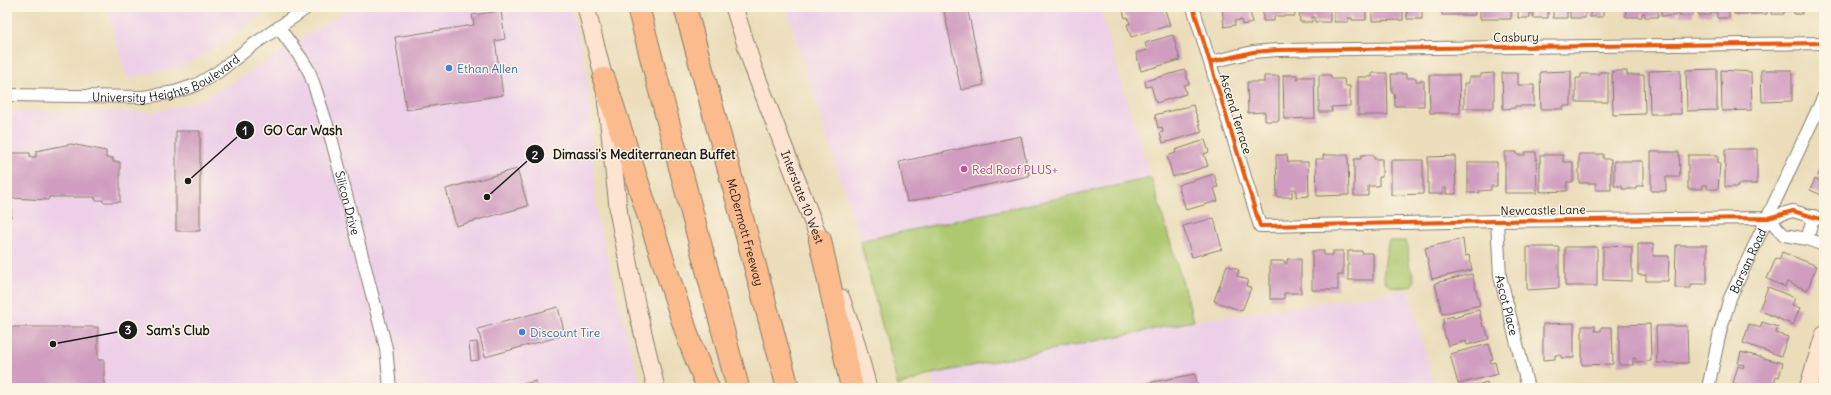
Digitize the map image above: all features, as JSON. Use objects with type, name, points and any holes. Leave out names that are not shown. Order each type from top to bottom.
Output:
[{"type":"highway","points":[[638,7],[738,388]]},
{"type":"highway","name":"McDermott Freeway","points":[[685,7],[788,388]]},
{"type":"highway","points":[[604,79],[690,343],[708,388]]},
{"type":"highway","points":[[820,240],[852,388]]},
{"type":"main road","points":[[586,7],[604,79],[619,216],[637,308],[656,388]]},
{"type":"main road","name":"Interstate 10 West","points":[[734,7],[753,67],[820,240],[855,339],[868,388]]},
{"type":"main road","points":[[1808,388],[1824,335]]},
{"type":"street","name":"University Heights Boulevard","points":[[7,95],[144,97],[175,92],[196,85],[218,72],[250,47],[308,7]]},
{"type":"street","name":"Ascend Terrace","points":[[1193,7],[1260,226]]},
{"type":"street","name":"Silicon Drive","points":[[279,28],[308,71],[320,103],[386,348],[390,388]]},
{"type":"street","name":"Casbury","points":[[1211,62],[1246,53],[1277,50],[1824,43]]},
{"type":"street","name":"Barsan Road","points":[[1708,388],[1720,332],[1730,298],[1824,96]]},
{"type":"street","name":"Newcastle Lane","points":[[1260,226],[1497,221],[1768,218],[1792,211],[1819,218]]},
{"type":"street","points":[[1768,218],[1784,235],[1807,239],[1824,245]]},
{"type":"street","points":[[1807,239],[1819,218]]},
{"type":"street","name":"Ascot Place","points":[[1497,221],[1500,276],[1528,388]]},
{"type":"shaded area","points":[[106,7],[271,7],[215,49],[179,68],[127,78]]},
{"type":"shaded area","points":[[351,7],[571,7],[587,74],[597,217],[641,388],[7,388],[7,111],[155,112],[200,100],[236,80]]},
{"type":"shaded area","points":[[786,7],[1099,7],[1151,178],[860,241]]},
{"type":"shaded area","points":[[1409,290],[1435,388],[935,388],[932,374],[1194,321]]},
{"type":"green space","points":[[1151,178],[1194,321],[932,374],[898,386],[860,241]]},
{"type":"green space","points":[[1389,241],[1405,241],[1407,244],[1409,265],[1414,277],[1414,283],[1412,286],[1399,288],[1392,287],[1385,281],[1384,270]]},
{"type":"building","points":[[967,7],[984,85],[961,90],[944,11]]},
{"type":"building","points":[[1122,7],[1164,7],[1170,25],[1131,37],[1127,24],[1130,24],[1128,17],[1125,18]]},
{"type":"building","points":[[1222,7],[1250,7],[1252,23],[1242,25],[1242,20],[1235,21],[1235,25],[1224,27]]},
{"type":"building","points":[[1263,7],[1295,7],[1295,16],[1274,16],[1274,21],[1263,21]]},
{"type":"building","points":[[1299,7],[1330,7],[1330,22],[1315,22],[1315,17],[1312,17],[1312,22],[1300,22]]},
{"type":"building","points":[[1334,7],[1366,7],[1366,20],[1352,20],[1352,18],[1348,18],[1348,22],[1334,22]]},
{"type":"building","points":[[1372,7],[1403,7],[1403,20],[1372,21]]},
{"type":"building","points":[[1407,7],[1422,7],[1422,19],[1407,19]]},
{"type":"building","points":[[1442,7],[1475,7],[1475,15],[1442,15]]},
{"type":"building","points":[[1480,7],[1511,7],[1511,19],[1480,19]]},
{"type":"building","points":[[1518,7],[1548,7],[1548,18],[1533,18],[1533,13],[1530,13],[1530,18],[1518,18]]},
{"type":"building","points":[[1553,7],[1585,7],[1585,18],[1570,18],[1570,11],[1567,11],[1567,18],[1553,18]]},
{"type":"building","points":[[1590,7],[1603,7],[1603,17],[1590,17]]},
{"type":"building","points":[[1625,7],[1658,7],[1658,17],[1645,17],[1644,13],[1642,13],[1642,17],[1626,17]]},
{"type":"building","points":[[1661,7],[1693,7],[1693,16],[1679,16],[1679,10],[1676,10],[1676,16],[1661,16]]},
{"type":"building","points":[[1698,7],[1729,7],[1729,18],[1717,18],[1717,12],[1711,12],[1711,15],[1698,15]]},
{"type":"building","points":[[1734,7],[1766,7],[1767,14],[1734,14]]},
{"type":"building","points":[[1771,7],[1802,7],[1802,14],[1794,14],[1794,11],[1784,11],[1784,14],[1771,14]]},
{"type":"building","name":"Ethan Allen","points":[[501,11],[505,39],[495,41],[503,95],[406,110],[395,37],[474,25],[472,15]]},
{"type":"building","points":[[1173,35],[1180,60],[1141,71],[1136,53],[1147,50],[1145,43]]},
{"type":"building","points":[[1717,69],[1717,110],[1687,111],[1686,70]]},
{"type":"building","points":[[1185,70],[1189,84],[1184,85],[1186,94],[1156,103],[1151,86],[1146,87],[1145,81]]},
{"type":"building","points":[[1680,70],[1681,114],[1650,114],[1649,71]]},
{"type":"building","points":[[1721,70],[1751,72],[1752,110],[1722,111]]},
{"type":"building","points":[[1761,70],[1792,70],[1792,101],[1762,102]]},
{"type":"building","points":[[1571,71],[1571,106],[1563,106],[1563,109],[1541,109],[1540,72]]},
{"type":"building","points":[[1612,71],[1627,71],[1627,75],[1644,75],[1645,114],[1613,115]]},
{"type":"building","points":[[1599,72],[1608,72],[1608,102],[1576,102],[1576,78],[1581,78],[1581,74],[1599,74]]},
{"type":"building","points":[[1372,73],[1387,73],[1388,115],[1358,115],[1358,77],[1372,77]]},
{"type":"building","points":[[1494,73],[1494,108],[1464,108],[1464,83],[1469,83],[1469,77],[1481,77],[1481,74]]},
{"type":"building","points":[[1502,73],[1518,73],[1518,85],[1534,85],[1534,106],[1515,106],[1515,108],[1503,109]]},
{"type":"building","points":[[1391,74],[1406,74],[1406,78],[1416,78],[1416,81],[1424,81],[1424,106],[1395,106],[1394,93],[1392,93]]},
{"type":"building","points":[[1283,75],[1297,75],[1297,80],[1299,80],[1299,77],[1314,77],[1315,118],[1284,119]]},
{"type":"building","points":[[1319,75],[1331,75],[1331,79],[1344,79],[1345,86],[1350,86],[1350,106],[1331,107],[1332,112],[1319,112]]},
{"type":"building","points":[[1429,75],[1459,75],[1460,113],[1430,113]]},
{"type":"building","points":[[1264,76],[1279,76],[1279,121],[1265,121],[1265,112],[1248,113],[1247,82],[1264,82]]},
{"type":"building","points":[[1193,105],[1202,132],[1163,143],[1160,133],[1163,132],[1162,127],[1158,128],[1155,115]]},
{"type":"building","points":[[176,131],[200,131],[200,231],[176,231]]},
{"type":"building","name":"Red Roof PLUS+","points":[[1021,136],[1029,176],[907,202],[899,162]]},
{"type":"building","points":[[1205,140],[1209,152],[1204,154],[1208,166],[1173,177],[1167,156],[1176,153],[1175,150]]},
{"type":"building","points":[[71,144],[106,151],[106,158],[113,158],[113,162],[120,162],[120,202],[103,202],[103,200],[95,200],[95,197],[49,197],[48,200],[12,198],[11,217],[7,217],[7,157],[10,157],[10,153],[30,153],[30,157],[36,157],[36,151]]},
{"type":"building","points":[[1725,149],[1757,149],[1757,184],[1738,184],[1738,187],[1725,187]]},
{"type":"building","points":[[1505,152],[1517,152],[1517,155],[1525,155],[1525,152],[1536,152],[1537,193],[1505,193]]},
{"type":"building","points":[[1651,152],[1679,152],[1680,177],[1666,177],[1666,191],[1651,191]]},
{"type":"building","points":[[1579,154],[1603,154],[1603,159],[1611,159],[1611,190],[1596,190],[1596,183],[1579,183]]},
{"type":"building","points":[[1276,155],[1287,155],[1288,162],[1308,162],[1309,196],[1296,197],[1296,189],[1292,189],[1292,197],[1277,197]]},
{"type":"building","points":[[1323,155],[1348,155],[1349,195],[1317,196],[1316,159],[1323,159]]},
{"type":"building","points":[[1361,155],[1374,155],[1374,159],[1382,159],[1382,177],[1379,177],[1379,186],[1368,186],[1368,196],[1354,196],[1354,159],[1361,159]]},
{"type":"building","points":[[1540,155],[1563,155],[1563,162],[1573,162],[1573,182],[1567,182],[1567,191],[1540,192]]},
{"type":"building","points":[[1688,155],[1718,155],[1718,163],[1720,163],[1718,189],[1707,189],[1707,185],[1702,185],[1703,189],[1688,189]]},
{"type":"building","points":[[1455,156],[1456,194],[1446,194],[1446,188],[1443,188],[1443,194],[1428,194],[1428,157]]},
{"type":"building","points":[[1391,160],[1423,160],[1423,194],[1391,195]]},
{"type":"building","points":[[1824,160],[1824,196],[1810,190],[1815,179],[1819,180],[1821,176],[1818,175]]},
{"type":"building","points":[[1614,161],[1643,161],[1643,186],[1636,186],[1636,189],[1622,189],[1622,186],[1614,186]]},
{"type":"building","points":[[1468,162],[1497,162],[1497,186],[1491,186],[1491,190],[1479,191],[1480,193],[1468,193]]},
{"type":"building","points":[[517,169],[528,206],[456,226],[446,189]]},
{"type":"building","points":[[1214,174],[1218,187],[1214,188],[1218,201],[1186,210],[1178,185]]},
{"type":"building","points":[[1214,218],[1222,249],[1192,257],[1183,226]]},
{"type":"building","points":[[1463,239],[1465,256],[1469,255],[1472,270],[1432,279],[1425,248]]},
{"type":"building","points":[[1638,244],[1654,244],[1653,256],[1669,256],[1668,281],[1646,281],[1646,275],[1638,275]]},
{"type":"building","points":[[1676,245],[1707,245],[1707,284],[1691,284],[1691,288],[1675,288]]},
{"type":"building","points":[[1603,246],[1632,247],[1632,281],[1603,280]]},
{"type":"building","points":[[1527,247],[1559,247],[1559,288],[1527,290]]},
{"type":"building","points":[[1565,247],[1597,247],[1597,286],[1565,286]]},
{"type":"building","points":[[1312,251],[1324,251],[1324,255],[1333,255],[1333,251],[1343,251],[1343,275],[1338,275],[1338,290],[1312,290]]},
{"type":"building","points":[[1348,251],[1373,253],[1373,280],[1348,280]]},
{"type":"building","points":[[1782,252],[1817,266],[1807,290],[1787,282],[1785,287],[1767,279],[1776,258],[1779,260]]},
{"type":"building","points":[[1287,259],[1301,259],[1301,293],[1284,293],[1284,299],[1270,299],[1270,261],[1285,261],[1285,264],[1287,264]]},
{"type":"building","points":[[1227,265],[1239,270],[1237,276],[1248,280],[1246,286],[1251,288],[1242,311],[1214,301]]},
{"type":"building","points":[[1472,274],[1480,305],[1442,314],[1435,283]]},
{"type":"building","points":[[1768,287],[1795,298],[1792,305],[1800,308],[1793,325],[1759,310]]},
{"type":"building","name":"Discount Tire","points":[[558,307],[565,335],[485,357],[478,329]]},
{"type":"building","points":[[1479,310],[1483,327],[1485,326],[1489,339],[1467,345],[1466,341],[1448,346],[1442,325],[1444,325],[1443,319],[1453,316],[1454,318],[1463,315],[1462,314]]},
{"type":"building","points":[[1762,322],[1778,327],[1776,333],[1788,337],[1781,356],[1743,343],[1749,324],[1760,328]]},
{"type":"building","points":[[1574,323],[1574,358],[1561,358],[1561,355],[1555,355],[1555,359],[1543,360],[1543,324]]},
{"type":"building","points":[[1650,324],[1651,361],[1636,362],[1636,358],[1633,358],[1633,365],[1619,365],[1619,325]]},
{"type":"building","points":[[1582,326],[1595,326],[1595,331],[1601,331],[1601,327],[1612,327],[1613,364],[1582,365]]},
{"type":"building","points":[[1656,326],[1687,326],[1688,363],[1657,363]]},
{"type":"building","points":[[7,327],[98,327],[98,360],[104,360],[104,388],[7,388]]},
{"type":"building","points":[[477,342],[479,360],[471,361],[469,343]]},
{"type":"building","points":[[1489,344],[1493,359],[1490,360],[1491,363],[1495,362],[1498,374],[1458,384],[1450,354]]},
{"type":"building","points":[[1741,352],[1783,363],[1779,377],[1776,376],[1774,384],[1776,385],[1776,388],[1754,388],[1733,383],[1738,366],[1743,368],[1744,365],[1738,364]]},
{"type":"building","points":[[1195,374],[1198,388],[1126,388],[1126,387]]},
{"type":"building","points":[[536,381],[537,388],[510,388],[510,387]]},
{"type":"building","points":[[1487,382],[1489,388],[1466,388]]},
{"type":"cycle path","points":[[1193,7],[1260,226],[1497,221],[1768,218],[1793,211],[1824,220]]},
{"type":"cycle path","points":[[1211,62],[1253,52],[1277,50],[1824,43]]},
{"type":"place","name":"Ethan Allen","points":[[449,68]]},
{"type":"place","name":"Red Roof PLUS+","points":[[964,169]]},
{"type":"place","name":"GO Car Wash","points":[[188,181]]},
{"type":"place","name":"Dimassi's Mediterranean Buffet","points":[[487,197]]},
{"type":"place","name":"Discount Tire","points":[[522,332]]},
{"type":"place","name":"Sam's Club","points":[[53,344]]}]
